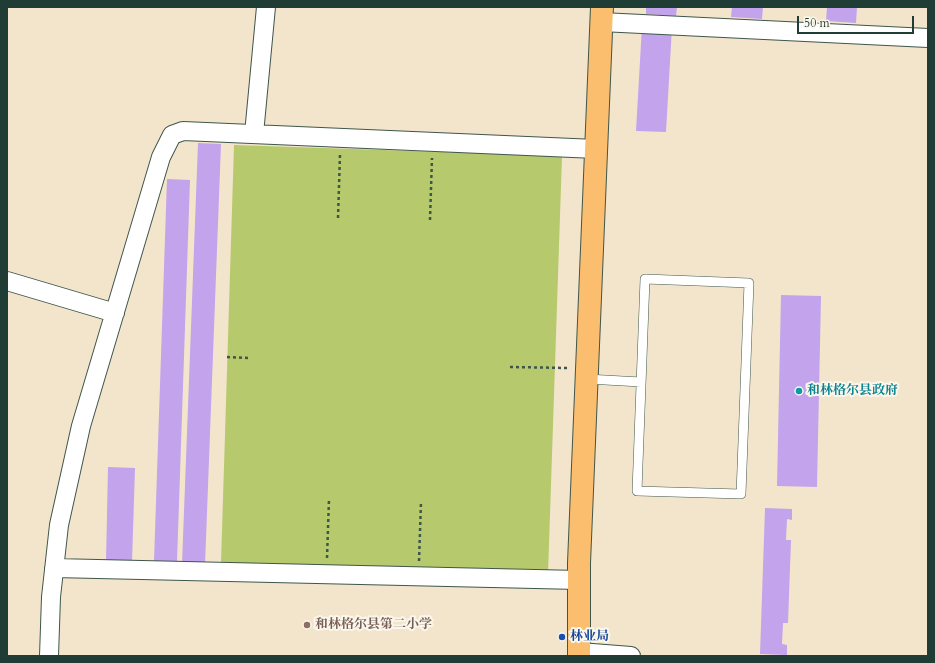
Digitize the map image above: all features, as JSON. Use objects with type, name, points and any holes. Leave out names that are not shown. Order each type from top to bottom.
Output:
[{"type":"main road","points":[[579,654],[579,580],[602,14]]},
{"type":"street","points":[[254,134],[266,7]]},
{"type":"street","points":[[602,14],[928,38]]},
{"type":"street","points":[[48,656],[54,568],[59,525],[81,426],[161,157],[172,135],[183,131],[596,149]]},
{"type":"street","points":[[7,281],[115,313]]},
{"type":"street","points":[[54,568],[579,580]]},
{"type":"street","points":[[579,654],[631,656]]},
{"type":"lane","points":[[645,279],[749,283],[741,494],[637,490],[641,382],[645,279]]},
{"type":"lane","points":[[587,374],[641,382]]},
{"type":"path","points":[[338,218],[340,138]]},
{"type":"path","points":[[430,220],[432,142]]},
{"type":"path","points":[[227,358],[249,358]]},
{"type":"path","points":[[510,366],[587,374]]},
{"type":"path","points":[[326,574],[329,498]]},
{"type":"path","points":[[418,576],[421,502]]},
{"type":"green space","points":[[234,145],[562,156],[548,574],[221,563]]},
{"type":"building","points":[[646,7],[677,7],[676,16],[646,14]]},
{"type":"building","points":[[732,7],[763,7],[762,19],[731,17]]},
{"type":"building","points":[[827,7],[857,7],[856,23],[826,21]]},
{"type":"building","points":[[642,26],[672,27],[666,132],[636,131]]},
{"type":"building","points":[[198,143],[221,144],[205,565],[182,564]]},
{"type":"building","points":[[167,179],[190,180],[177,562],[154,561]]},
{"type":"building","name":"和林格尔县政府","points":[[781,295],[821,296],[817,487],[777,486]]},
{"type":"building","points":[[108,467],[135,468],[132,562],[106,561]]},
{"type":"building","points":[[765,508],[792,509],[792,520],[787,519],[786,540],[791,540],[788,623],[783,623],[782,644],[787,645],[787,655],[760,654]]},
{"type":"place","name":"和林格尔县政府","points":[[799,391]]},
{"type":"place","name":"和林格尔县第二小学","points":[[307,625]]},
{"type":"place","name":"林业局","points":[[562,637]]}]
